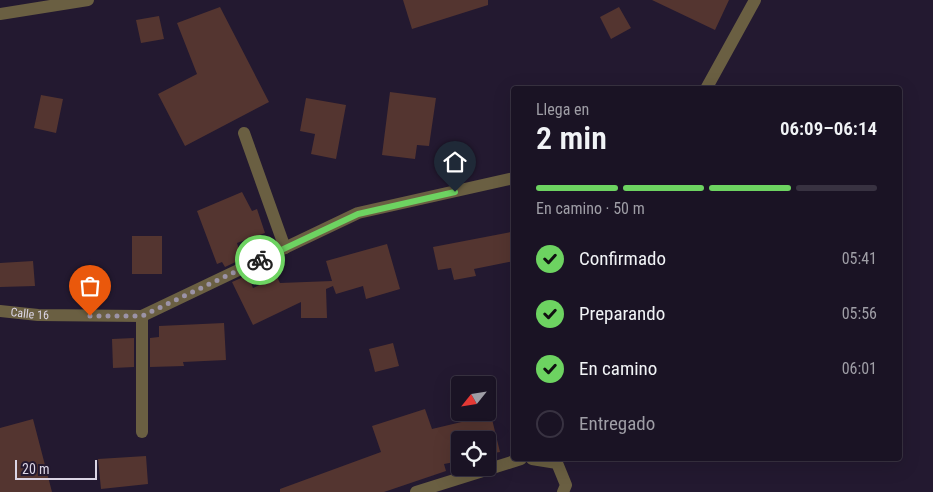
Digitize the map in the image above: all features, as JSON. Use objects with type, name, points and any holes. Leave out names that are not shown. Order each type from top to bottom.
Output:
[{"type":"street","points":[[0,14],[88,0]]},
{"type":"street","points":[[708,86],[755,0]]},
{"type":"street","points":[[244,133],[285,248]]},
{"type":"street","name":"Calle 16","points":[[0,310],[38,315],[142,316],[358,214],[511,179]]},
{"type":"street","points":[[142,316],[142,432]]},
{"type":"street","points":[[416,492],[515,461]]},
{"type":"street","points":[[544,461],[557,463],[566,485],[562,492]]},
{"type":"building","points":[[403,0],[488,0],[488,5],[412,29]]},
{"type":"building","points":[[652,0],[729,0],[715,30]]},
{"type":"building","points":[[220,7],[269,102],[185,146],[158,94],[197,74],[177,23]]},
{"type":"building","points":[[619,7],[631,28],[611,39],[600,17]]},
{"type":"building","points":[[159,16],[164,39],[141,43],[136,20]]},
{"type":"building","points":[[390,92],[436,98],[429,146],[417,145],[415,159],[382,155]]},
{"type":"building","points":[[41,95],[63,99],[56,133],[34,128]]},
{"type":"building","points":[[306,98],[346,105],[336,159],[311,154],[315,134],[300,131]]},
{"type":"building","points":[[242,192],[252,211],[257,209],[265,233],[237,243],[242,259],[225,267],[222,262],[217,264],[197,211]]},
{"type":"building","points":[[511,232],[511,262],[474,269],[476,276],[454,280],[451,268],[438,270],[433,247]]},
{"type":"building","points":[[132,236],[162,236],[162,274],[132,274]]},
{"type":"building","points":[[387,244],[400,289],[366,299],[363,286],[336,294],[333,286],[326,289],[327,318],[301,318],[301,302],[253,325],[232,282],[248,275],[253,288],[277,277],[280,283],[332,281],[326,261]]},
{"type":"building","points":[[33,261],[35,286],[0,287],[0,263]]},
{"type":"building","points":[[224,323],[226,360],[183,362],[184,366],[150,367],[150,338],[159,337],[159,326]]},
{"type":"building","points":[[134,338],[134,367],[113,368],[112,339]]},
{"type":"building","points":[[393,343],[399,366],[375,372],[369,349]]},
{"type":"building","points":[[425,409],[432,429],[466,421],[492,421],[495,431],[451,431],[451,463],[444,464],[446,471],[384,492],[280,492],[280,489],[381,452],[372,426]]},
{"type":"building","points":[[33,419],[52,492],[0,492],[0,428]]},
{"type":"building","points":[[496,436],[500,452],[496,453]]},
{"type":"building","points":[[146,456],[148,484],[101,489],[98,459]]},
{"type":"way so far","points":[[90,316],[142,316],[260,260]]},
{"type":"route","points":[[260,260],[358,214],[455,192]]}]
